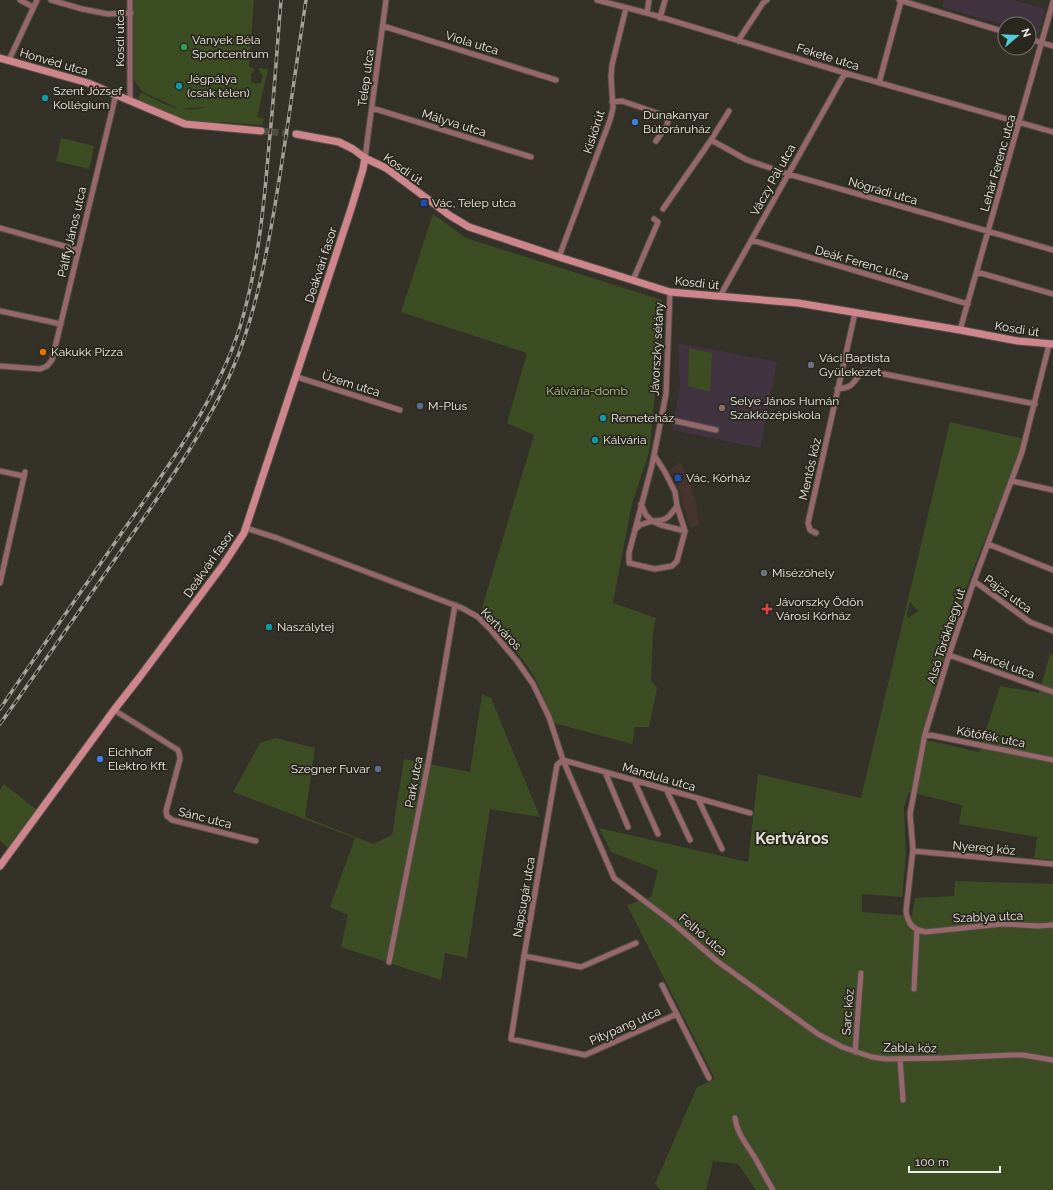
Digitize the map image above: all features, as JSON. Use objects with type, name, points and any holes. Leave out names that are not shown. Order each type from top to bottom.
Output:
[{"type":"street","points":[[20,0],[33,7]]},
{"type":"street","points":[[9,60],[37,0]]},
{"type":"street","points":[[51,0],[108,14],[130,14]]},
{"type":"street","name":"Kosdi utca","points":[[130,0],[130,100]]},
{"type":"street","name":"Telep utca","points":[[365,158],[386,0]]},
{"type":"street","name":"Fekete utca","points":[[597,0],[647,13],[879,83],[1053,132]]},
{"type":"street","points":[[647,13],[649,0]]},
{"type":"street","points":[[660,18],[665,0]]},
{"type":"street","points":[[879,83],[900,0],[997,30]]},
{"type":"street","points":[[738,41],[764,1]]},
{"type":"street","name":"Lehár Ferenc utca","points":[[960,330],[1053,2]]},
{"type":"street","name":"Kiskörút","points":[[559,257],[605,135],[613,108],[610,77],[626,8]]},
{"type":"street","name":"Viola utca","points":[[383,26],[556,80]]},
{"type":"street","points":[[1037,41],[1053,46]]},
{"type":"street","name":"Honvéd utca","points":[[0,58],[88,83],[185,124],[261,131]]},
{"type":"street","name":"Váczy Pál utca","points":[[720,296],[845,73]]},
{"type":"street","name":"Pálffy János utca","points":[[0,366],[40,369],[52,360],[116,94]]},
{"type":"street","points":[[612,102],[622,101],[663,115],[667,119],[667,125],[656,141]]},
{"type":"street","name":"Mályva utca","points":[[372,108],[531,157]]},
{"type":"street","points":[[663,209],[711,140],[729,111]]},
{"type":"street","points":[[296,134],[340,142],[365,158]]},
{"type":"street","name":"Nógrádi utca","points":[[711,140],[747,160],[788,174],[1053,250]]},
{"type":"street","name":"Kosdi út","points":[[365,158],[386,168],[449,216],[469,227],[670,292],[798,303],[1018,341],[1051,345]]},
{"type":"street","name":"Deákvári fasor","points":[[0,866],[241,539],[297,376],[360,181],[365,158]]},
{"type":"street","points":[[633,280],[658,222],[654,219]]},
{"type":"street","points":[[0,228],[78,250]]},
{"type":"street","name":"Deák Ferenc utca","points":[[751,240],[968,304]]},
{"type":"street","points":[[977,272],[1053,294]]},
{"type":"street","name":"Jávorszky sétány","points":[[634,530],[654,455],[668,382],[670,292]]},
{"type":"street","points":[[0,311],[61,324]]},
{"type":"street","name":"Mentős köz","points":[[816,533],[810,530],[808,523],[855,313]]},
{"type":"street","name":"Alsó Törökhegy út","points":[[917,930],[907,919],[906,911],[913,851],[910,814],[925,734],[949,655],[974,581],[1022,452],[1051,345]]},
{"type":"street","points":[[838,389],[847,388],[853,385],[863,371],[869,370],[1035,404]]},
{"type":"street","name":"Üzem utca","points":[[297,376],[400,410]]},
{"type":"street","points":[[662,418],[716,430]]},
{"type":"street","points":[[654,455],[675,492],[677,506],[685,531],[677,561],[672,566],[655,569],[629,563],[629,554],[634,530],[640,525],[668,518],[677,506]]},
{"type":"street","points":[[0,471],[24,474],[0,583]]},
{"type":"street","points":[[1012,481],[1053,490]]},
{"type":"street","points":[[641,504],[646,515],[652,521],[661,525],[685,531]]},
{"type":"street","name":"Kertváros","points":[[246,528],[455,605],[478,617],[518,661],[545,706],[563,760],[614,878]]},
{"type":"street","points":[[988,544],[1053,570]]},
{"type":"street","name":"Pajzs utca","points":[[974,581],[1030,622],[1053,631]]},
{"type":"street","name":"Park utca","points":[[389,962],[428,764],[455,605]]},
{"type":"street","name":"Páncél utca","points":[[949,655],[1053,692]]},
{"type":"street","name":"Sánc utca","points":[[114,710],[178,750],[180,759],[166,811],[167,816],[172,820],[256,841]]},
{"type":"street","name":"Kötőfék utca","points":[[925,734],[1053,760]]},
{"type":"street","name":"Mandula utca","points":[[563,760],[750,813]]},
{"type":"street","name":"Napsugár utca","points":[[511,1039],[557,765],[563,760]]},
{"type":"street","points":[[605,772],[628,827]]},
{"type":"street","points":[[634,780],[658,834]]},
{"type":"street","points":[[666,789],[690,840]]},
{"type":"street","points":[[698,799],[722,849]]},
{"type":"street","name":"Nyereg köz","points":[[913,851],[1053,864]]},
{"type":"street","name":"Felhő utca","points":[[614,878],[672,922],[717,961],[780,1007]]},
{"type":"street","name":"Szablya utca","points":[[917,930],[925,932],[1002,924],[1039,926],[1053,925]]},
{"type":"street","points":[[914,989],[917,930]]},
{"type":"street","points":[[524,956],[581,967],[636,943]]},
{"type":"street","name":"Sarc köz","points":[[855,1052],[861,973]]},
{"type":"street","points":[[662,985],[709,1078]]},
{"type":"street","name":"Zabla köz","points":[[780,1007],[818,1034],[842,1047],[872,1057],[900,1059],[1011,1054],[1053,1060]]},
{"type":"street","name":"Pitypang utca","points":[[511,1039],[585,1055],[677,1014]]},
{"type":"street","points":[[900,1059],[903,1100]]},
{"type":"street","points":[[735,1118],[736,1126],[740,1134],[760,1165],[765,1178],[773,1190]]},
{"type":"shaded area","points":[[944,0],[1014,0],[1045,9],[1039,34],[1037,33],[1037,16],[997,16],[997,23],[942,7]]},
{"type":"shaded area","name":"Selye János Humán Szakközépiskola","points":[[678,343],[777,362],[760,448],[672,430],[680,386]]},
{"type":"shaded area","points":[[680,462],[690,482],[696,504],[699,524],[691,528],[676,480],[670,470]]},
{"type":"green space","name":"Vanyek Béla Sportcentrum","points":[[134,0],[242,0],[254,0],[249,67],[254,68],[254,71],[251,74],[251,81],[256,84],[261,83],[263,76],[259,68],[268,69],[257,117],[264,119],[262,125],[180,120],[167,112],[138,100],[141,92],[164,104],[179,109],[143,92],[134,80]],"holes":[[[204,107],[187,110],[181,109]]]},
{"type":"green space","points":[[61,138],[94,146],[89,169],[56,161]]},
{"type":"green space","name":"Kálvária-domb","points":[[433,214],[466,238],[662,300],[649,452],[632,504],[613,603],[656,618],[653,634],[651,680],[657,688],[649,727],[635,727],[632,744],[554,723],[537,682],[526,664],[504,639],[479,618],[534,435],[507,423],[527,353],[401,312]]},
{"type":"green space","points":[[689,348],[712,353],[710,392],[688,386]]},
{"type":"green space","points":[[950,422],[1025,439],[970,577],[922,739],[979,752],[1000,686],[1039,693],[1050,654],[1053,655],[1053,860],[1034,858],[1037,837],[959,824],[962,805],[909,792],[904,807],[906,854],[902,897],[862,894],[862,912],[912,916],[915,898],[954,896],[955,881],[1053,884],[1053,1190],[756,1190],[738,1164],[713,1161],[706,1190],[661,1190],[655,1184],[697,1087],[715,1079],[627,905],[651,897],[658,870],[611,852],[599,828],[748,862],[758,774],[861,798]],"holes":[[[910,602],[918,611],[908,618],[907,614]]]},
{"type":"green space","points":[[482,694],[491,698],[540,817],[490,809],[467,958],[445,953],[441,980],[341,947],[348,915],[330,907],[355,838],[233,792],[260,743],[276,738],[315,748],[305,817],[373,844],[392,835],[404,759],[470,772]]},
{"type":"green space","points":[[4,784],[37,810],[9,849],[0,841],[0,790]]},
{"type":"tunnel","points":[[261,131],[296,134]]},
{"type":"railway","points":[[0,709],[172,460],[204,409],[230,355],[240,327],[256,260],[267,168],[281,0]]},
{"type":"railway","points":[[0,724],[158,498],[188,452],[215,405],[238,356],[251,318],[269,239],[306,0]]},
{"type":"place","name":"Vanyek Béla Sportcentrum","points":[[184,47]]},
{"type":"place","name":"Jégpálya (csak télen)","points":[[179,86]]},
{"type":"place","name":"Szent József Kollégium","points":[[45,98]]},
{"type":"place","name":"Dunakanyar Bútoráruház","points":[[635,122]]},
{"type":"place","name":"Vác, Telep utca","points":[[424,203]]},
{"type":"place","name":"Kakukk Pizza","points":[[43,352]]},
{"type":"place","name":"Váci Baptista Gyülekezet","points":[[811,365]]},
{"type":"place","name":"M-Plus","points":[[420,406]]},
{"type":"place","name":"Selye János Humán Szakközépiskola","points":[[722,408]]},
{"type":"place","name":"Remeteház","points":[[603,418]]},
{"type":"place","name":"Kálvária","points":[[595,440]]},
{"type":"place","name":"Vác, Kórház","points":[[678,478]]},
{"type":"place","name":"Misézőhely","points":[[764,573]]},
{"type":"place","name":"Jávorszky Ödön Városi Kórház","points":[[767,609]]},
{"type":"place","name":"Naszálytej","points":[[269,627]]},
{"type":"place","name":"Eichhoff Elektro Kft.","points":[[100,759]]},
{"type":"place","name":"Szegner Fuvar","points":[[378,769]]},
{"type":"district","name":"Kertváros","points":[[792,838]]}]
